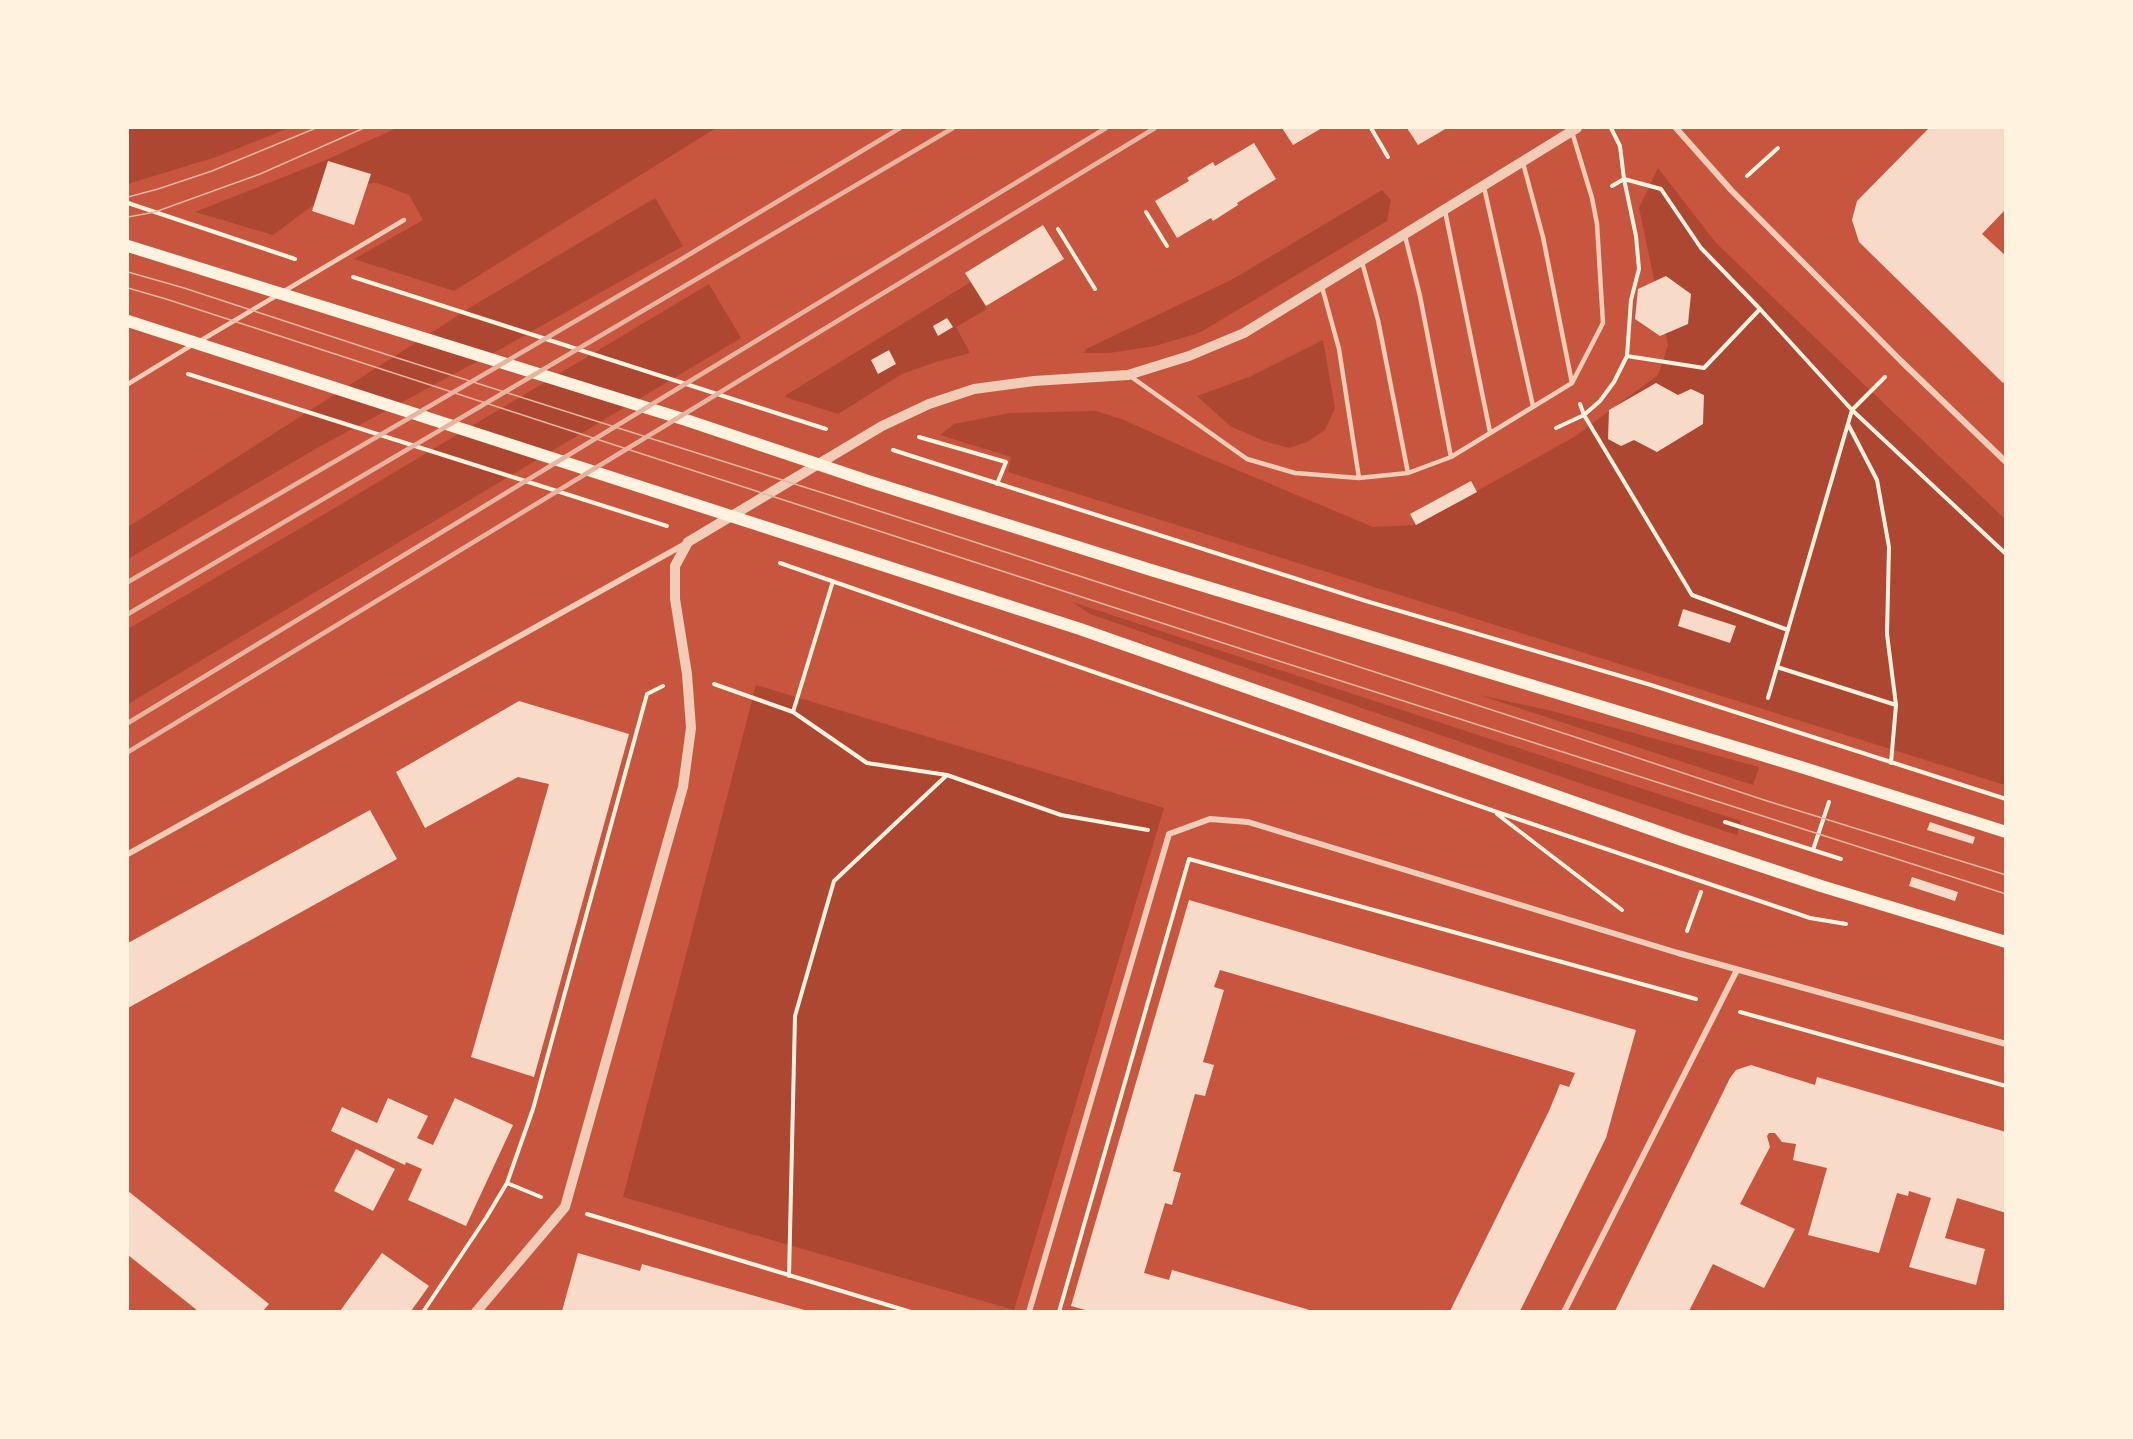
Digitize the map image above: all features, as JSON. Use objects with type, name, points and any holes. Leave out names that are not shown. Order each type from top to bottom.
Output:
[{"type":"main road","points":[[128,246],[686,420],[871,482],[1151,570],[1801,767],[2006,832]]},
{"type":"main road","points":[[128,322],[1080,628],[1682,840],[1821,886],[2006,942]]},
{"type":"street","points":[[1676,128],[1731,190],[1901,361],[2006,462]]},
{"type":"street","points":[[128,854],[688,542],[882,426],[929,404],[974,389],[1034,381],[1128,375],[1189,356],[1244,333],[1574,129]]},
{"type":"street","points":[[476,1311],[565,1207],[683,788],[691,728],[687,674],[675,599],[675,566],[688,542]]},
{"type":"street","points":[[1029,1311],[1169,834],[1210,819],[1248,822],[1678,953],[2006,1044]]},
{"type":"street","points":[[1564,1311],[1737,970]]},
{"type":"lane","points":[[1128,375],[1247,459],[1295,473],[1359,478],[1408,473],[1451,457],[1572,383],[1604,323],[1597,224],[1574,129]]},
{"type":"lane","points":[[1523,161],[1543,237],[1572,383]]},
{"type":"lane","points":[[1484,185],[1533,406]]},
{"type":"lane","points":[[1444,209],[1490,432]]},
{"type":"lane","points":[[128,384],[404,220]]},
{"type":"lane","points":[[1404,235],[1420,296],[1451,457]]},
{"type":"lane","points":[[1362,260],[1378,320],[1408,473]]},
{"type":"lane","points":[[1322,285],[1340,349],[1359,478]]},
{"type":"path","points":[[1371,128],[1388,157]]},
{"type":"path","points":[[1611,128],[1620,146],[1624,179],[1661,189],[1701,248],[1852,410],[2006,554]]},
{"type":"path","points":[[1731,190],[1778,148]]},
{"type":"path","points":[[128,203],[299,260]]},
{"type":"path","points":[[1146,212],[1167,246]]},
{"type":"path","points":[[1058,229],[1095,289]]},
{"type":"path","points":[[344,274],[834,431]]},
{"type":"path","points":[[1627,356],[1704,368],[1760,309]]},
{"type":"path","points":[[1768,698],[1852,410],[1901,361]]},
{"type":"path","points":[[184,373],[674,528]]},
{"type":"path","points":[[1572,383],[1584,415],[1692,595],[1788,630]]},
{"type":"path","points":[[1556,428],[1584,415]]},
{"type":"path","points":[[1848,423],[1877,480],[1889,547],[1887,634],[1896,705],[1891,763]]},
{"type":"path","points":[[936,442],[1006,462],[997,484]]},
{"type":"path","points":[[891,449],[1366,601],[1652,685],[2006,798]]},
{"type":"path","points":[[774,560],[1494,811],[1810,918]]},
{"type":"path","points":[[793,712],[833,581]]},
{"type":"path","points":[[1777,667],[1896,705]]},
{"type":"path","points":[[423,1311],[507,1183],[533,1109],[647,694],[687,674],[793,712],[867,763],[947,775],[1060,815],[1169,834]]},
{"type":"path","points":[[789,1276],[795,1016],[834,881],[947,775]]},
{"type":"path","points":[[1813,849],[1830,799]]},
{"type":"path","points":[[1494,811],[1624,911]]},
{"type":"path","points":[[1725,822],[1841,859]]},
{"type":"path","points":[[1059,1311],[1189,859],[2006,1086]]},
{"type":"path","points":[[1678,953],[1701,892]]},
{"type":"path","points":[[507,1183],[565,1207],[911,1311]]},
{"type":"shaded area","points":[[128,128],[289,128],[216,157],[128,184]]},
{"type":"shaded area","points":[[397,128],[716,128],[454,291],[354,259],[423,220],[409,195],[377,183],[359,184],[312,206],[273,235],[195,212],[319,163]]},
{"type":"shaded area","points":[[1658,168],[1716,243],[2005,519],[2005,785],[1008,472],[1011,457],[940,435],[954,424],[1010,413],[1096,411],[1124,420],[1373,527],[1416,525],[1574,437],[1658,375],[1668,345],[1639,208]]},
{"type":"shaded area","points":[[1382,190],[1391,200],[1387,221],[1199,333],[1155,346],[1109,353],[1084,353],[1086,349],[1231,280]]},
{"type":"shaded area","points":[[655,198],[683,246],[504,347],[317,448],[128,559],[128,527],[476,304]]},
{"type":"shaded area","points":[[971,282],[987,309],[956,327],[970,353],[902,374],[838,414],[785,397],[786,395]]},
{"type":"shaded area","points":[[709,284],[741,338],[128,704],[128,629]]},
{"type":"shaded area","points":[[1323,340],[1335,408],[1325,430],[1307,442],[1289,448],[1264,441],[1230,426],[1197,396],[1249,377]]},
{"type":"shaded area","points":[[1072,602],[1741,821],[1737,835],[1585,785],[1090,614]]},
{"type":"shaded area","points":[[756,685],[1164,808],[1014,1310],[623,1197]]},
{"type":"shaded area","points":[[1479,695],[1552,711],[1759,767],[1753,785]]},
{"type":"building","points":[[1282,128],[1322,128],[1293,145]]},
{"type":"building","points":[[1407,128],[1447,128],[1418,145]]},
{"type":"building","points":[[1929,128],[2006,128],[2006,209],[1982,234],[2006,256],[2006,381],[2003,383],[1859,242],[1852,220],[1857,201]]},
{"type":"building","points":[[1254,143],[1276,179],[1213,221],[1211,218],[1177,238],[1155,201],[1189,181],[1187,178],[1213,162],[1215,166]]},
{"type":"building","points":[[328,161],[371,174],[354,225],[312,211]]},
{"type":"building","points":[[1043,225],[1064,259],[986,306],[965,273]]},
{"type":"building","points":[[1666,276],[1691,294],[1688,324],[1660,336],[1635,319],[1638,289]]},
{"type":"building","points":[[947,318],[953,327],[938,336],[933,326]]},
{"type":"building","points":[[889,350],[896,364],[878,374],[871,360]]},
{"type":"building","points":[[1656,383],[1678,395],[1691,389],[1704,395],[1703,424],[1657,452],[1634,440],[1621,446],[1608,439],[1609,410]]},
{"type":"building","points":[[1471,481],[1477,492],[1416,525],[1410,514]]},
{"type":"building","points":[[1683,609],[1736,626],[1730,643],[1678,626]]},
{"type":"building","points":[[519,701],[629,734],[534,1077],[471,1057],[549,784],[518,777],[425,828],[396,772]]},
{"type":"building","points":[[370,810],[397,859],[128,1008],[128,943]]},
{"type":"building","points":[[1930,822],[1975,837],[1973,844],[1927,830]]},
{"type":"building","points":[[1912,877],[1958,892],[1955,901],[1909,886]]},
{"type":"building","points":[[1189,900],[1636,1030],[1606,1138],[1520,1311],[1450,1311],[1549,1111],[1560,1084],[1569,1087],[1575,1073],[1220,970],[1214,987],[1224,990],[1203,1062],[1214,1065],[1205,1096],[1195,1094],[1173,1171],[1181,1173],[1172,1205],[1165,1203],[1144,1273],[1169,1280],[1172,1270],[1313,1311],[1089,1311],[1071,1306]]},
{"type":"building","points":[[1751,1065],[1815,1085],[1817,1077],[2006,1132],[2006,1213],[1957,1198],[1945,1238],[1985,1249],[1976,1285],[1909,1267],[1931,1198],[1909,1191],[1908,1196],[1897,1193],[1879,1253],[1808,1235],[1827,1168],[1793,1160],[1796,1144],[1782,1142],[1775,1133],[1769,1133],[1767,1136],[1770,1147],[1740,1204],[1795,1229],[1764,1288],[1713,1264],[1689,1311],[1615,1311],[1730,1078],[1736,1070]]},
{"type":"building","points":[[388,1098],[428,1116],[417,1138],[433,1145],[455,1098],[513,1125],[466,1226],[408,1200],[422,1169],[406,1162],[405,1165],[331,1131],[342,1107],[377,1123]]},
{"type":"building","points":[[356,1149],[395,1169],[373,1211],[334,1191]]},
{"type":"building","points":[[128,1191],[269,1304],[263,1311],[198,1311],[128,1255]]},
{"type":"building","points":[[382,1253],[429,1286],[411,1311],[340,1311]]},
{"type":"building","points":[[578,1253],[640,1271],[642,1264],[808,1311],[562,1311]]},
{"type":"tram line","points":[[128,197],[212,171],[316,128]]},
{"type":"tram line","points":[[128,217],[155,212],[260,174],[364,128]]},
{"type":"tram line","points":[[128,272],[842,499],[1764,800],[2006,875]]},
{"type":"tram line","points":[[128,288],[2006,894]]},
{"type":"railway","points":[[128,582],[675,263],[900,128]]},
{"type":"railway","points":[[128,614],[953,128]]},
{"type":"railway","points":[[128,723],[1106,128]]},
{"type":"railway","points":[[128,752],[1155,128]]}]
